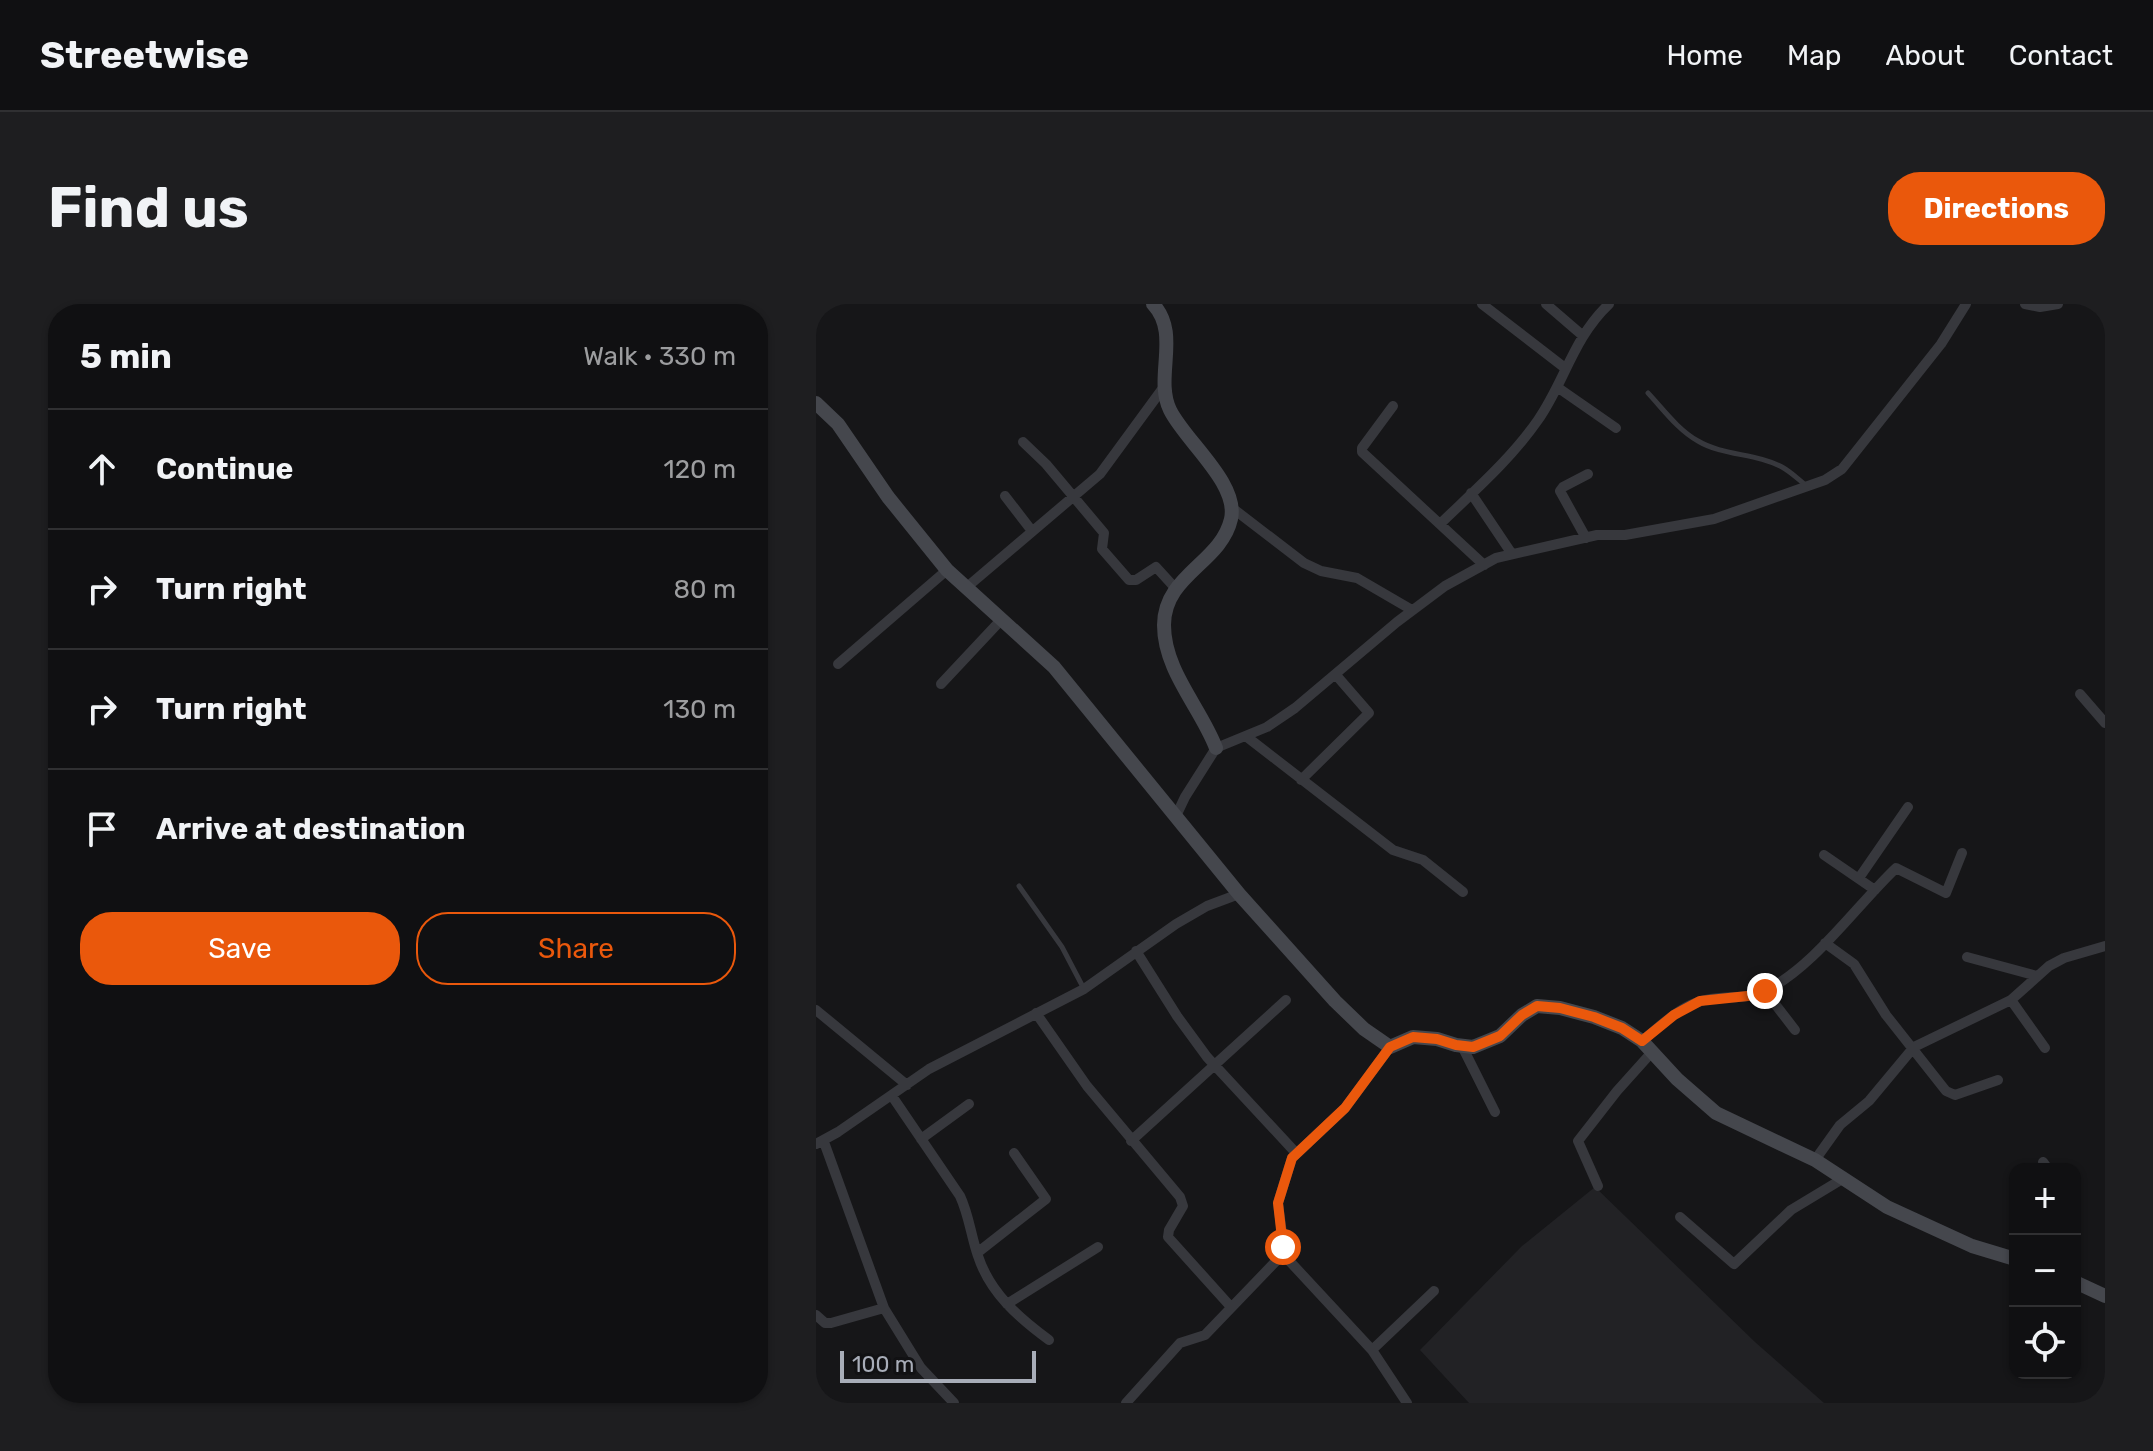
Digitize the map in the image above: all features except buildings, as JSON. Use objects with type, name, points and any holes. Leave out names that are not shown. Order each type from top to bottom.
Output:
[{"type":"street","points":[[1153,304],[1165,327],[1164,397],[1173,416],[1218,476],[1231,507],[1228,529],[1165,606],[1164,629],[1171,659],[1187,696],[1207,725],[1216,748]]},
{"type":"street","points":[[1482,304],[1498,309],[1565,368]]},
{"type":"street","points":[[1546,304],[1582,335]]},
{"type":"street","points":[[1440,524],[1525,438],[1557,387],[1582,335],[1609,304]]},
{"type":"street","points":[[1176,816],[1216,748],[1247,737],[1295,708],[1412,610],[1445,586],[1484,565],[1512,554],[1586,538],[1625,535],[1714,519],[1808,487],[1842,469],[1941,344],[1966,304]]},
{"type":"street","points":[[2025,304],[2040,307],[2058,304]]},
{"type":"street","points":[[1557,387],[1616,428]]},
{"type":"street","points":[[967,587],[1100,474],[1163,388]]},
{"type":"street","points":[[816,403],[838,424],[888,497],[947,570],[1054,667],[1239,894],[1335,1001],[1364,1029],[1390,1047]]},
{"type":"street","points":[[1393,406],[1362,452],[1484,565]]},
{"type":"street","points":[[1023,442],[1104,533],[1102,549],[1129,580],[1136,580],[1156,567],[1176,589]]},
{"type":"street","points":[[1586,538],[1560,491],[1588,474]]},
{"type":"street","points":[[1471,493],[1512,554]]},
{"type":"street","points":[[1005,496],[1032,531]]},
{"type":"street","points":[[1231,507],[1304,563],[1321,571],[1357,578],[1412,610]]},
{"type":"street","points":[[838,664],[947,570]]},
{"type":"street","points":[[941,684],[1001,620]]},
{"type":"street","points":[[1301,780],[1369,713],[1336,675]]},
{"type":"street","points":[[2080,694],[2105,723]]},
{"type":"street","points":[[1247,737],[1393,850],[1423,860],[1463,892]]},
{"type":"street","points":[[1859,878],[1908,807]]},
{"type":"street","points":[[1598,1186],[1579,1147],[1580,1137],[1647,1046],[1674,1015],[1700,1001],[1757,995],[1782,981],[1825,943],[1898,868],[1946,893],[1962,853]]},
{"type":"street","points":[[1824,855],[1875,890]]},
{"type":"street","points":[[954,1403],[921,1368],[884,1308],[820,1143],[929,1069],[1084,989],[1136,951],[1207,906],[1239,894]]},
{"type":"street","points":[[1825,943],[1854,964],[1886,1015],[1951,1094],[1998,1080]]},
{"type":"street","points":[[1815,1160],[1840,1125],[1869,1101],[1914,1047],[2011,1000],[2037,976],[2064,958],[2104,949]]},
{"type":"street","points":[[1136,951],[1177,1016],[1214,1064],[1296,1153]]},
{"type":"street","points":[[1967,957],[2037,976]]},
{"type":"street","points":[[1765,991],[1795,1030]]},
{"type":"street","points":[[1131,1141],[1286,1000]]},
{"type":"street","points":[[2011,1000],[2045,1048]]},
{"type":"street","points":[[1126,1403],[1180,1343],[1205,1335],[1282,1253],[1278,1203],[1296,1153],[1345,1108],[1390,1047],[1413,1037],[1473,1047],[1500,1036],[1522,1015],[1537,1006],[1560,1008],[1622,1028],[1647,1046],[1677,1079],[1716,1113],[1815,1160],[1887,1207],[1972,1246],[2009,1254]]},
{"type":"street","points":[[816,1010],[907,1085]]},
{"type":"street","points":[[1036,1013],[1087,1086],[1183,1201],[1168,1237],[1231,1307]]},
{"type":"street","points":[[1462,1046],[1495,1112]]},
{"type":"street","points":[[892,1096],[966,1209],[988,1281],[1022,1320],[1049,1340]]},
{"type":"street","points":[[921,1139],[969,1104]]},
{"type":"street","points":[[977,1253],[1046,1199],[1014,1153]]},
{"type":"street","points":[[1680,1217],[1734,1264],[1791,1210],[1844,1178]]},
{"type":"street","points":[[1007,1304],[1098,1247]]},
{"type":"street","points":[[1282,1253],[1372,1350],[1407,1403]]},
{"type":"street","points":[[2081,1285],[2105,1296]]},
{"type":"street","points":[[1372,1350],[1434,1291]]},
{"type":"street","points":[[816,1315],[825,1323],[831,1323],[884,1308]]},
{"type":"lane","points":[[1648,393],[1686,433],[1698,441],[1772,462],[1808,487]]},
{"type":"lane","points":[[1019,886],[1062,947],[1084,989]]},
{"type":"shaded area","points":[[1595,1187],[1755,1342],[1824,1403],[1469,1403],[1420,1350],[1522,1246]]},
{"type":"route","points":[[1283,1247],[1278,1203],[1292,1158],[1345,1108],[1390,1047],[1413,1037],[1473,1047],[1500,1036],[1522,1015],[1537,1006],[1594,1017],[1622,1028],[1642,1041],[1690,1005],[1700,1001],[1757,995],[1765,991]]}]
